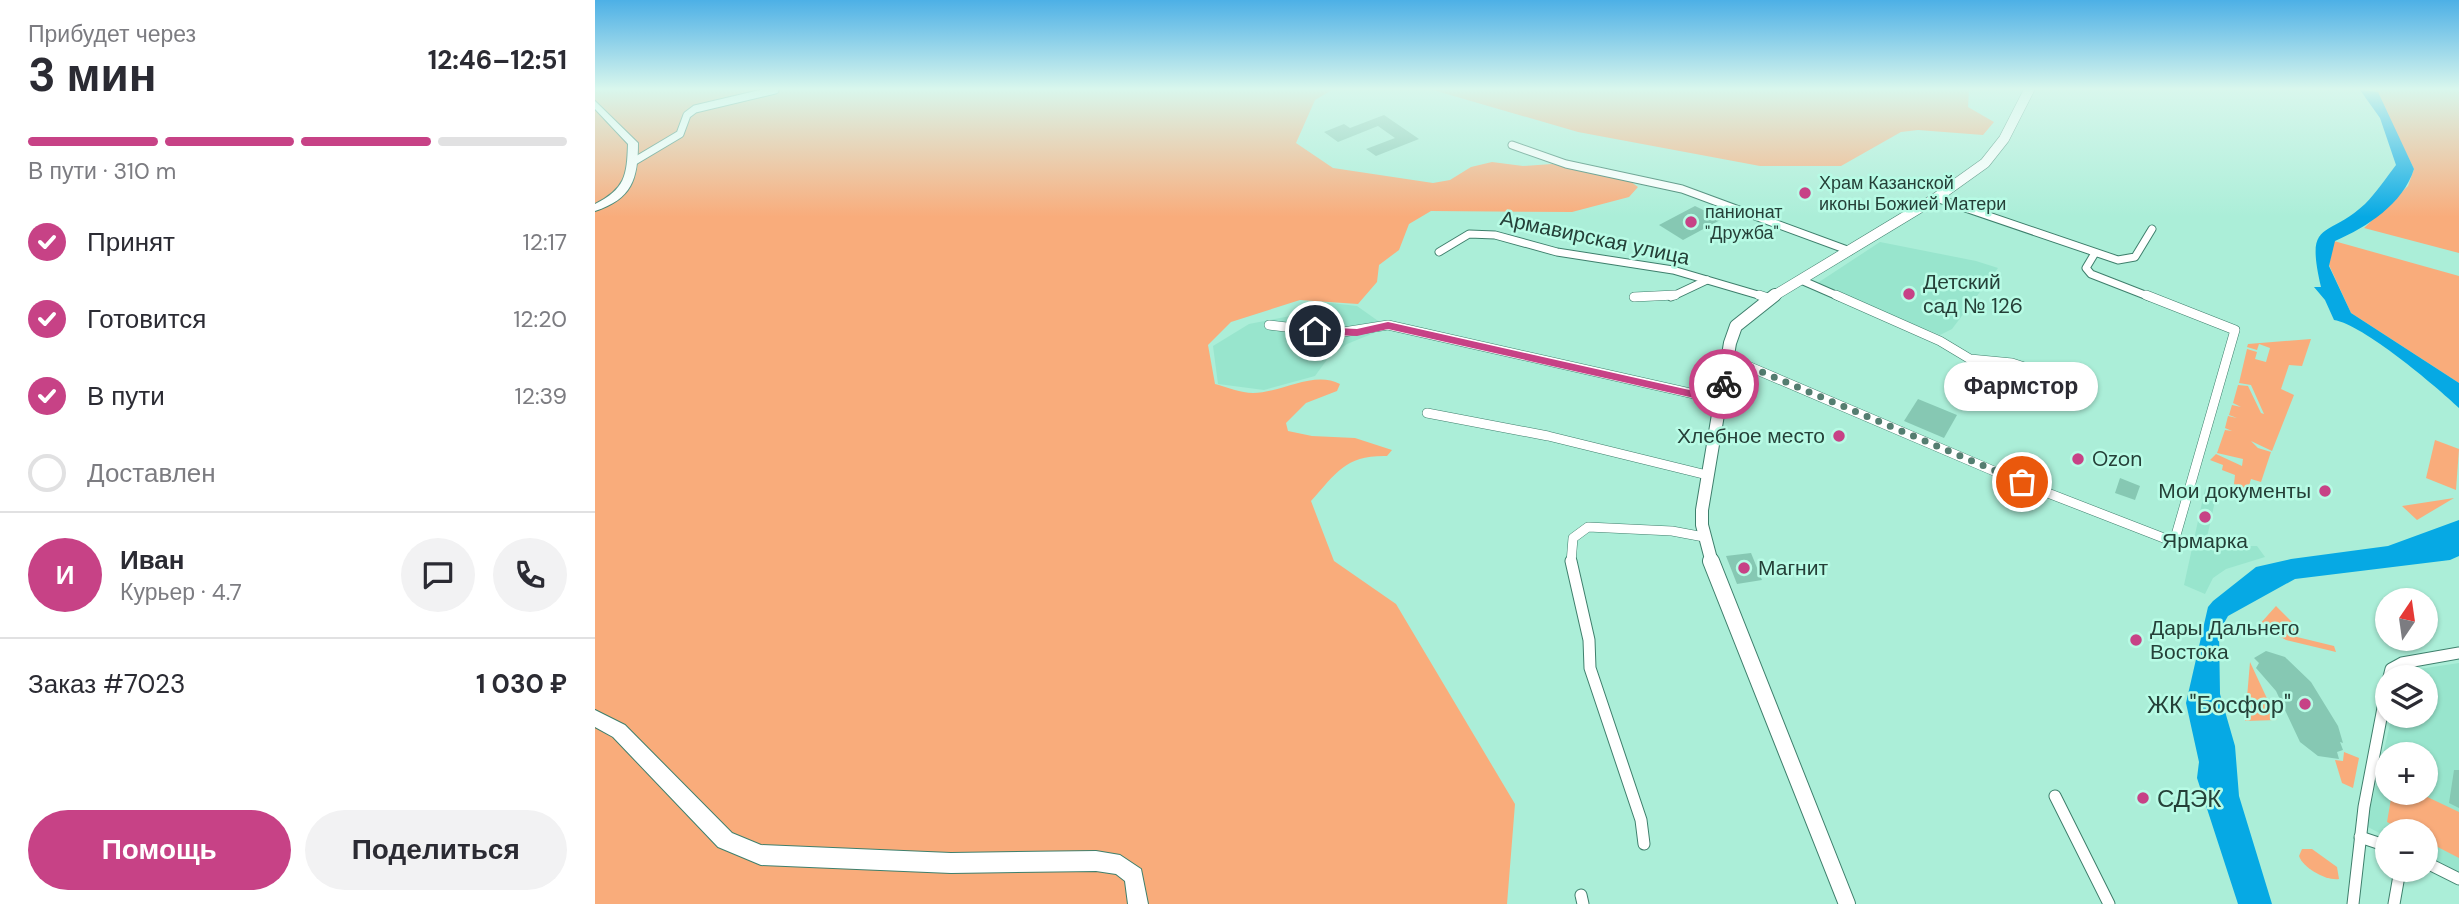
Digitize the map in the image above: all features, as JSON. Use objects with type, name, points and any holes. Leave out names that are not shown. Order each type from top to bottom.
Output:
[{"type":"highway","points":[[595,208],[622,192],[630,183],[633,143],[622,132]]},
{"type":"highway","points":[[595,718],[619,731],[725,839],[761,855],[937,863],[1095,861],[1120,865],[1134,876],[1137,904]]},
{"type":"main road","points":[[1847,904],[1711,561],[1704,537],[1702,525],[1707,475],[1729,358],[1736,326],[1771,299],[1936,198],[1993,154],[2005,132]]},
{"type":"street","points":[[633,162],[681,132]]},
{"type":"street","points":[[1512,145],[1543,160],[1671,186],[1850,251]]},
{"type":"street","points":[[1936,198],[2118,260],[2131,259],[2152,229]]},
{"type":"street","name":"Армавирская улица","points":[[1439,253],[1469,234],[1479,233],[1557,253],[1598,256],[1707,279],[1771,299]]},
{"type":"street","points":[[1729,358],[2022,482],[2174,542],[2235,330],[2091,274],[2086,268],[2095,253]]},
{"type":"street","name":"Армавирская улица","points":[[1634,297],[1659,300],[1669,298],[1707,279]]},
{"type":"street","points":[[1801,280],[1940,341],[1970,359],[2012,363],[2075,384]]},
{"type":"street","points":[[1269,325],[1338,333],[1388,325],[1721,400]]},
{"type":"street","points":[[1427,413],[1548,436],[1707,475]]},
{"type":"street","points":[[1644,844],[1641,820],[1590,668],[1589,640],[1571,566],[1573,538],[1588,527],[1680,532],[1704,537]]},
{"type":"street","points":[[2398,665],[2459,653]]},
{"type":"street","points":[[2353,904],[2360,837],[2380,728]]},
{"type":"street","points":[[2055,796],[2109,904]]},
{"type":"street","points":[[2360,837],[2375,842]]},
{"type":"street","points":[[2438,868],[2459,878]]},
{"type":"street","points":[[2394,904],[2398,882]]},
{"type":"shaded area","points":[[595,132],[1301,132],[1296,143],[1333,168],[1433,183],[1450,180],[1471,167],[1492,162],[1523,166],[1552,164],[1630,181],[1638,187],[1629,197],[1572,212],[1431,211],[1409,224],[1399,250],[1379,265],[1377,282],[1358,304],[1300,300],[1231,322],[1208,345],[1215,384],[1234,390],[1264,392],[1319,379],[1340,384],[1337,391],[1306,403],[1286,423],[1288,431],[1312,436],[1355,438],[1392,450],[1387,456],[1361,459],[1343,467],[1311,501],[1334,561],[1396,604],[1515,804],[1507,904],[595,904]]},
{"type":"shaded area","points":[[1579,132],[1901,132],[1841,166],[1760,166]]},
{"type":"shaded area","points":[[1946,132],[1985,132],[1983,135]]},
{"type":"shaded area","points":[[2396,132],[2459,132],[2459,253],[2364,228],[2408,186],[2414,169]]},
{"type":"shaded area","points":[[2334,241],[2459,276],[2459,383],[2351,313],[2329,265]]},
{"type":"shaded area","name":"Детский сад № 126","points":[[1880,242],[1976,261],[1998,268],[1952,329],[1940,335],[1816,284]]},
{"type":"shaded area","points":[[1313,301],[1357,306],[1381,323],[1374,333],[1347,344],[1329,357],[1315,376],[1264,390],[1218,384],[1213,346],[1249,324],[1290,316]]},
{"type":"shaded area","points":[[2311,339],[2302,366],[2289,365],[2281,389],[2294,395],[2272,451],[2251,441],[2258,448],[2271,452],[2261,482],[2251,479],[2248,489],[2234,484],[2235,475],[2222,470],[2223,465],[2210,460],[2216,454],[2242,466],[2243,459],[2217,453],[2225,430],[2232,431],[2225,428],[2228,416],[2237,418],[2229,415],[2232,405],[2241,407],[2233,403],[2238,385],[2248,386],[2261,413],[2264,414],[2251,385],[2239,383],[2247,349],[2257,352],[2255,359],[2266,362],[2270,348],[2259,344],[2257,350],[2247,347],[2248,344]]},
{"type":"shaded area","points":[[1964,373],[1992,384],[1976,411],[1948,399]]},
{"type":"shaded area","points":[[2435,440],[2459,449],[2456,490],[2426,478]]},
{"type":"shaded area","name":"Ярмарка","points":[[2209,486],[2218,488],[2205,546],[2257,546],[2265,557],[2226,569],[2213,578],[2205,594],[2184,585],[2205,489]]},
{"type":"shaded area","points":[[2454,498],[2417,520],[2402,506]]},
{"type":"shaded area","points":[[2276,606],[2295,625],[2297,637],[2334,646],[2336,652],[2286,640],[2259,625]]},
{"type":"shaded area","points":[[2250,662],[2277,720],[2245,721]]},
{"type":"shaded area","points":[[2459,663],[2459,873],[2438,862],[2438,819],[2375,819],[2375,831],[2366,826],[2375,788],[2375,805],[2438,805],[2438,742],[2386,742],[2389,728],[2438,728],[2438,666]]},
{"type":"shaded area","points":[[2344,752],[2359,758],[2353,788],[2342,783],[2335,760],[2343,761]]},
{"type":"shaded area","points":[[2438,802],[2459,812],[2459,858],[2438,847],[2438,819],[2388,819],[2390,805],[2438,805]]},
{"type":"shaded area","points":[[2302,849],[2312,849],[2337,867],[2339,879],[2322,876],[2310,869],[2299,856]]},
{"type":"water","points":[[2385,132],[2397,132],[2414,169],[2409,182],[2382,213],[2335,241],[2329,266],[2351,313],[2459,383],[2459,408],[2380,344],[2362,332],[2334,320],[2325,300],[2314,287],[2321,287],[2316,250],[2322,233],[2365,204],[2396,165]]},
{"type":"water","points":[[2459,520],[2459,556],[2450,560],[2295,579],[2228,616],[2219,632],[2220,694],[2235,746],[2239,796],[2272,904],[2238,904],[2197,778],[2199,762],[2186,703],[2208,607],[2256,567],[2291,559],[2388,546]]},
{"type":"building","points":[[1324,132],[1363,132],[1338,142]]},
{"type":"building","points":[[1387,132],[1409,132],[1419,139],[1376,156],[1366,149],[1395,138]]},
{"type":"building","name":"панионат \"Дружба\"","points":[[1695,206],[1722,219],[1683,240],[1659,225]]},
{"type":"building","points":[[1918,399],[1957,415],[1944,438],[1904,421]]},
{"type":"building","points":[[2120,478],[2140,486],[2135,500],[2115,493]]},
{"type":"building","name":"Магнит","points":[[1751,553],[1762,580],[1737,584],[1726,556]]},
{"type":"building","name":"ЖК \"Босфор\"","points":[[2266,651],[2285,657],[2311,682],[2338,726],[2343,743],[2340,742],[2343,750],[2337,752],[2339,759],[2318,756],[2300,742],[2276,691],[2256,668],[2259,663],[2254,658]]},
{"type":"building","points":[[2454,770],[2459,770],[2459,808],[2449,803]]},
{"type":"way so far","points":[[1724,384],[1729,358],[2022,482]]},
{"type":"place","name":"Храм Казанской иконы Божией Матери","points":[[1805,193]]},
{"type":"place","name":"панионат \"Дружба\"","points":[[1691,222]]},
{"type":"place","name":"Детский сад № 126","points":[[1909,294]]},
{"type":"place","name":"Хлебное место","points":[[1839,436]]},
{"type":"place","name":"Ozon","points":[[2078,459]]},
{"type":"place","name":"Фармстор","points":[[2022,482]]},
{"type":"place","name":"Мои документы","points":[[2325,491]]},
{"type":"place","name":"Ярмарка","points":[[2205,517]]},
{"type":"place","name":"Магнит","points":[[1744,568]]},
{"type":"place","name":"Дары Дальнего Востока","points":[[2136,640]]},
{"type":"place","name":"ЖК \"Босфор\"","points":[[2305,704]]},
{"type":"place","name":"СДЭК","points":[[2143,798]]},
{"type":"route","points":[[1315,331],[1357,332],[1388,325],[1721,400],[1724,384]]}]
